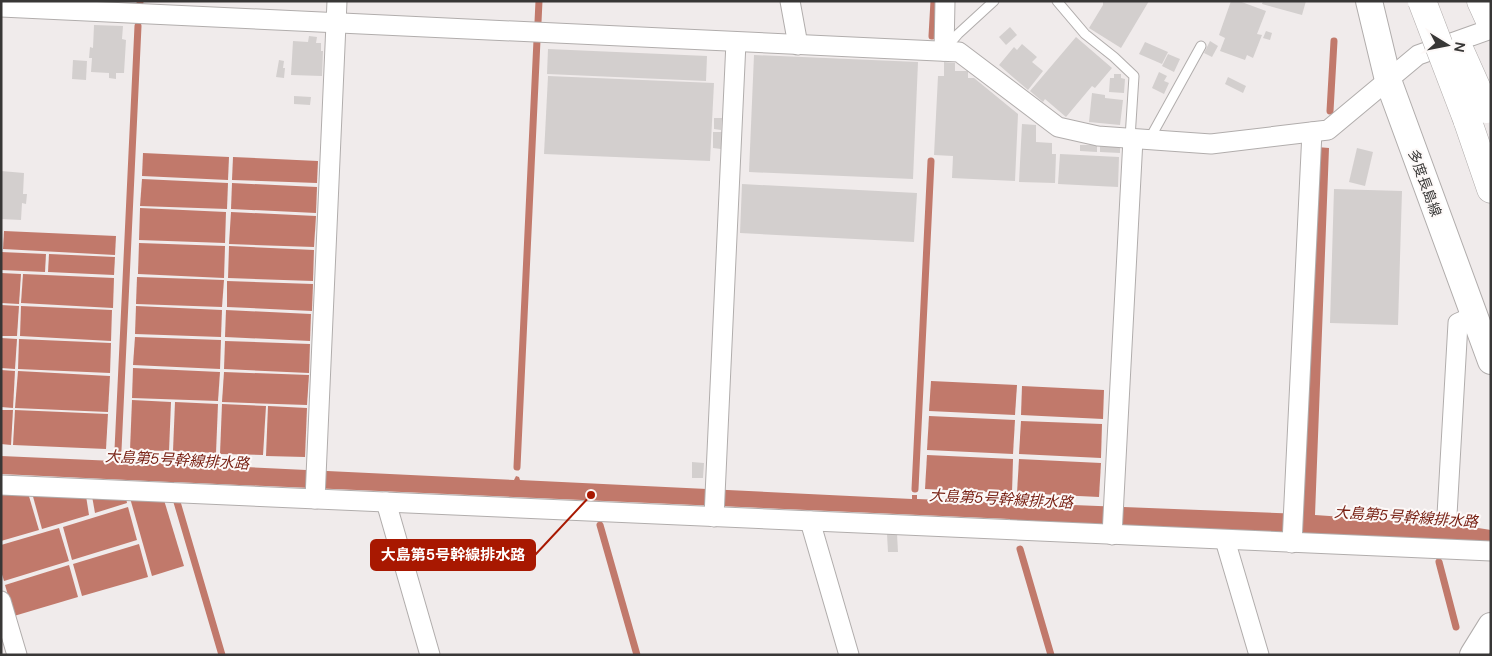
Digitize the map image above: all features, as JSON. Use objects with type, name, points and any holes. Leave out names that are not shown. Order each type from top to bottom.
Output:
[{"type":"highway","points":[[1422,1],[1481,116]]},
{"type":"highway","points":[[1438,1],[1481,116],[1491,189]]},
{"type":"highway","points":[[1481,1],[1491,23]]},
{"type":"main road","name":"多度長島線","points":[[1369,1],[1388,80],[1491,361]]},
{"type":"main road","points":[[1473,655],[1491,626]]},
{"type":"street","points":[[316,496],[337,1]]},
{"type":"street","points":[[790,1],[798,44]]},
{"type":"street","points":[[944,51],[946,1]]},
{"type":"street","points":[[1,7],[959,52],[1058,127],[1098,136],[1211,144],[1328,130],[1418,55],[1491,29]]},
{"type":"street","points":[[714,513],[736,42]]},
{"type":"street","points":[[1292,540],[1312,132]]},
{"type":"street","points":[[1112,532],[1137,139]]},
{"type":"street","points":[[1446,515],[1458,323],[1474,316]]},
{"type":"street","points":[[1,485],[316,496],[386,502],[714,513],[810,521],[1112,532],[1225,540],[1292,540],[1491,552]]},
{"type":"street","points":[[386,502],[430,655]]},
{"type":"street","points":[[810,521],[849,655]]},
{"type":"street","points":[[1225,540],[1259,655]]},
{"type":"street","points":[[3,613],[17,655]]},
{"type":"lane","points":[[944,51],[958,34],[994,1]]},
{"type":"lane","points":[[1057,1],[1085,34],[1114,56],[1134,76],[1137,139]]},
{"type":"lane","points":[[1137,139],[1201,46]]},
{"type":"shaded area","points":[[1317,147],[1329,148],[1315,515],[1459,525],[1491,530],[1491,542],[1457,542],[1016,520],[1015,522],[1010,521],[1010,519],[174,482],[174,485],[170,485],[170,482],[1,474],[1,456],[115,461],[115,457],[120,457],[121,461],[514,480],[516,476],[520,480],[912,499],[912,495],[917,495],[917,499],[1302,514]]},
{"type":"shaded area","points":[[143,153],[229,157],[228,180],[142,176]]},
{"type":"shaded area","points":[[233,157],[318,161],[317,183],[232,180]]},
{"type":"shaded area","points":[[142,179],[228,183],[227,209],[140,206]]},
{"type":"shaded area","points":[[232,183],[317,187],[316,213],[231,209]]},
{"type":"shaded area","points":[[140,208],[226,212],[225,243],[139,240]]},
{"type":"shaded area","points":[[231,212],[316,216],[314,247],[229,244]]},
{"type":"shaded area","points":[[4,231],[116,236],[115,255],[3,249]]},
{"type":"shaded area","points":[[139,243],[225,246],[224,278],[138,274]]},
{"type":"shaded area","points":[[229,246],[314,250],[313,281],[228,278]]},
{"type":"shaded area","points":[[1,252],[46,254],[45,272],[1,270]]},
{"type":"shaded area","points":[[49,254],[115,257],[114,275],[48,272]]},
{"type":"shaded area","points":[[1,273],[21,274],[19,304],[1,303]]},
{"type":"shaded area","points":[[23,274],[114,278],[113,308],[21,303]]},
{"type":"shaded area","points":[[137,277],[224,280],[222,307],[136,304]]},
{"type":"shaded area","points":[[227,281],[313,284],[312,311],[227,307]]},
{"type":"shaded area","points":[[1,305],[19,306],[17,336],[1,336]]},
{"type":"shaded area","points":[[21,306],[112,310],[111,341],[20,336]]},
{"type":"shaded area","points":[[136,306],[222,310],[221,337],[135,334]]},
{"type":"shaded area","points":[[226,310],[311,314],[310,341],[225,337]]},
{"type":"shaded area","points":[[135,337],[221,340],[220,369],[133,365]]},
{"type":"shaded area","points":[[1,338],[17,339],[15,369],[1,368]]},
{"type":"shaded area","points":[[19,339],[111,343],[110,373],[18,369]]},
{"type":"shaded area","points":[[225,341],[310,344],[309,373],[224,369]]},
{"type":"shaded area","points":[[133,368],[220,372],[218,401],[132,398]]},
{"type":"shaded area","points":[[1,370],[15,371],[13,408],[1,407]]},
{"type":"shaded area","points":[[18,371],[110,376],[108,412],[15,408]]},
{"type":"shaded area","points":[[224,372],[309,375],[307,405],[222,402]]},
{"type":"shaded area","points":[[931,381],[1017,385],[1015,415],[929,411]]},
{"type":"shaded area","points":[[1022,386],[1104,390],[1103,419],[1021,415]]},
{"type":"shaded area","points":[[132,400],[171,402],[169,451],[130,450]]},
{"type":"shaded area","points":[[175,402],[218,404],[216,453],[173,451]]},
{"type":"shaded area","points":[[222,404],[266,406],[263,455],[220,454]]},
{"type":"shaded area","points":[[268,406],[307,408],[305,457],[266,456]]},
{"type":"shaded area","points":[[1,410],[13,410],[11,445],[1,444]]},
{"type":"shaded area","points":[[15,410],[108,414],[106,449],[13,445]]},
{"type":"shaded area","points":[[929,416],[1015,420],[1013,454],[927,450]]},
{"type":"shaded area","points":[[1021,421],[1102,424],[1101,458],[1019,454]]},
{"type":"shaded area","points":[[927,455],[1013,459],[1012,493],[925,489]]},
{"type":"shaded area","points":[[1019,459],[1101,463],[1099,497],[1017,493]]},
{"type":"shaded area","points":[[1,492],[28,493],[39,530],[1,541]]},
{"type":"shaded area","points":[[32,493],[86,496],[89,515],[42,529]]},
{"type":"shaded area","points":[[92,496],[126,498],[127,503],[95,513]]},
{"type":"shaded area","points":[[130,498],[164,500],[184,566],[152,576]]},
{"type":"shaded area","points":[[128,507],[137,540],[72,560],[63,527]]},
{"type":"shaded area","points":[[59,528],[69,561],[4,581],[1,571],[1,545]]},
{"type":"shaded area","points":[[139,544],[148,577],[82,596],[73,564]]},
{"type":"shaded area","points":[[69,565],[78,597],[14,616],[5,585]]},
{"type":"building","points":[[1103,1],[1149,1],[1121,48],[1089,28],[1103,5]]},
{"type":"building","points":[[1231,1],[1239,1],[1266,11],[1257,34],[1262,35],[1253,58],[1247,55],[1245,60],[1220,51],[1225,38],[1219,35]]},
{"type":"building","points":[[1263,1],[1306,1],[1302,15],[1262,4]]},
{"type":"building","points":[[94,25],[123,26],[122,39],[126,40],[124,73],[116,73],[116,79],[109,78],[109,73],[91,72],[92,58],[89,58],[90,47],[93,48]]},
{"type":"building","points":[[1010,27],[1017,35],[1006,45],[999,37]]},
{"type":"building","points":[[1266,31],[1272,33],[1270,40],[1263,38]]},
{"type":"building","points":[[309,36],[317,37],[316,43],[321,43],[321,51],[323,51],[322,76],[291,75],[293,41],[308,42]]},
{"type":"building","points":[[1076,37],[1112,68],[1095,88],[1092,86],[1066,117],[1045,99],[1043,102],[1030,91]]},
{"type":"building","points":[[1210,41],[1218,46],[1212,57],[1204,53]]},
{"type":"building","points":[[1145,42],[1168,52],[1162,64],[1139,54]]},
{"type":"building","points":[[1022,44],[1037,57],[1032,62],[1043,71],[1028,90],[999,65],[1014,47],[1017,50]]},
{"type":"building","points":[[548,49],[707,56],[706,81],[547,74]]},
{"type":"building","points":[[1168,54],[1180,59],[1174,72],[1162,66]]},
{"type":"building","points":[[754,55],[918,62],[913,179],[749,172]]},
{"type":"building","points":[[73,60],[87,61],[86,80],[72,79]]},
{"type":"building","points":[[279,60],[284,61],[284,78],[276,77]]},
{"type":"building","points":[[944,62],[955,63],[955,71],[968,71],[968,78],[974,78],[1018,114],[1015,181],[952,178],[953,156],[934,155],[938,76],[944,76]]},
{"type":"building","points":[[1159,72],[1167,76],[1164,81],[1169,83],[1164,94],[1152,88]]},
{"type":"building","points":[[1114,74],[1121,74],[1121,78],[1125,79],[1124,93],[1109,92],[1110,78],[1114,78]]},
{"type":"building","points":[[548,76],[714,83],[710,161],[544,154]]},
{"type":"building","points":[[1228,77],[1246,86],[1243,93],[1225,84]]},
{"type":"building","points":[[1092,93],[1105,95],[1105,98],[1123,100],[1120,125],[1089,122]]},
{"type":"building","points":[[294,96],[311,97],[310,105],[294,104]]},
{"type":"building","points":[[714,118],[722,118],[721,130],[714,129]]},
{"type":"building","points":[[1022,124],[1036,125],[1036,142],[1052,143],[1052,154],[1056,154],[1055,183],[1019,182]]},
{"type":"building","points":[[713,132],[722,132],[721,149],[713,148]]},
{"type":"building","points":[[1080,145],[1097,145],[1097,152],[1080,151]]},
{"type":"building","points":[[1100,145],[1120,146],[1120,153],[1100,152]]},
{"type":"building","points":[[1357,148],[1373,152],[1365,186],[1349,182]]},
{"type":"building","points":[[1060,154],[1119,157],[1118,187],[1058,184]]},
{"type":"building","points":[[1,171],[24,173],[23,194],[27,194],[26,204],[22,203],[21,220],[1,219]]},
{"type":"building","points":[[742,184],[917,193],[914,242],[740,233]]},
{"type":"building","points":[[1334,189],[1402,191],[1398,325],[1330,323]]},
{"type":"building","points":[[692,462],[704,463],[703,478],[692,478]]},
{"type":"building","points":[[887,534],[897,534],[898,552],[888,552]]},
{"type":"waterway","points":[[538,22],[539,1]]},
{"type":"waterway","points":[[932,36],[934,1]]},
{"type":"waterway","points":[[118,450],[138,26]]},
{"type":"waterway","points":[[517,467],[537,40]]},
{"type":"waterway","points":[[1330,111],[1334,41]]},
{"type":"waterway","points":[[915,489],[931,161]]},
{"type":"waterway","points":[[177,502],[222,655]]},
{"type":"waterway","points":[[600,525],[637,655]]},
{"type":"waterway","points":[[1020,549],[1051,655]]},
{"type":"waterway","points":[[1439,562],[1456,627]]},
{"type":"place","name":"大島第5号幹線排水路","points":[[591,495]]}]
